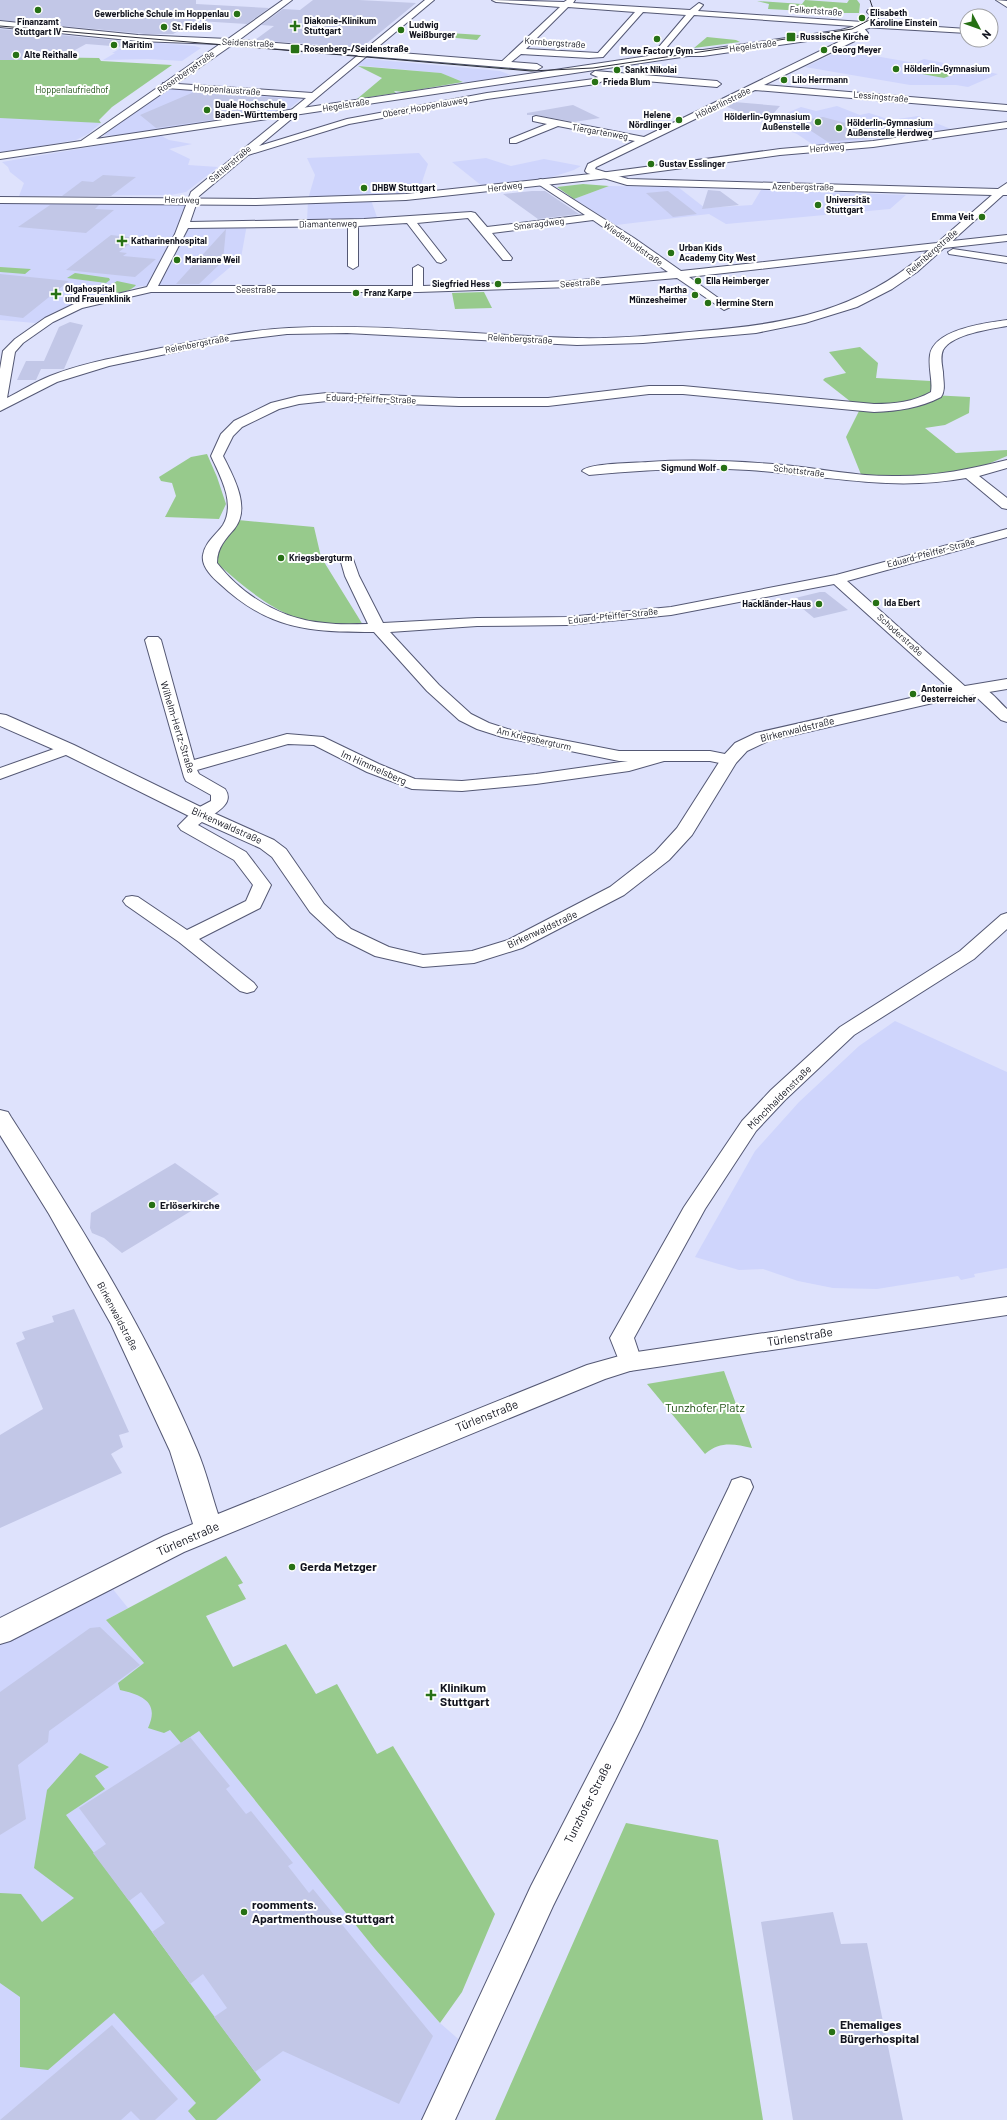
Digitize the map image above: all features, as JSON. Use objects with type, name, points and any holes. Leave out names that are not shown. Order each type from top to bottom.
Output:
[{"type":"street","name":"Rosenbergstraße","points":[[83,143],[288,0]]},
{"type":"street","name":"Sattlerstraße","points":[[151,289],[155,277],[172,253],[185,225],[191,200],[194,194],[430,0]]},
{"type":"street","name":"Falkertstraße","points":[[496,0],[568,2],[862,26],[959,31]]},
{"type":"street","points":[[658,58],[657,54],[702,0]]},
{"type":"street","points":[[1000,0],[1007,5]]},
{"type":"street","points":[[502,65],[519,51],[568,2]]},
{"type":"street","name":"Hölderlinstraße","points":[[600,176],[590,171],[589,167],[864,33],[862,26],[870,8],[876,16],[862,26]]},
{"type":"street","name":"Kornbergstraße","points":[[519,51],[589,56],[600,54],[642,9]]},
{"type":"street","name":"Seidenstraße","points":[[0,24],[176,41],[227,44]]},
{"type":"street","name":"Hegelstraße","points":[[0,156],[573,70],[788,41],[862,26]]},
{"type":"street","name":"Seidenstraße","points":[[0,28],[573,70],[608,76],[717,84]]},
{"type":"street","name":"Seidenstraße","points":[[363,55],[505,70],[529,77]]},
{"type":"street","points":[[638,78],[648,67]]},
{"type":"street","name":"Oberer Hoppenlauweg","points":[[244,152],[257,151],[347,122],[428,106],[596,81],[608,76]]},
{"type":"street","name":"Hoppenlaustraße","points":[[166,85],[311,97],[322,103],[344,105]]},
{"type":"street","name":"Lessingstraße","points":[[755,87],[1007,108]]},
{"type":"street","name":"Tiergartenweg","points":[[536,119],[554,124],[646,140]]},
{"type":"street","points":[[513,141],[554,124]]},
{"type":"street","name":"Herdweg","points":[[0,200],[191,200],[256,202],[379,199],[435,195],[600,176],[780,152],[915,139],[1007,125]]},
{"type":"street","name":"Azenbergstraße","points":[[600,176],[627,182],[1005,190]]},
{"type":"street","name":"Wiederholdstraße","points":[[542,182],[630,240],[676,275],[724,307]]},
{"type":"street","name":"Relenbergstraße","points":[[0,407],[53,379],[107,362],[228,338],[287,331],[347,330],[577,342],[651,340],[756,330],[801,321],[853,305],[901,278],[913,270],[1005,190]]},
{"type":"street","name":"Diamantenweg","points":[[185,225],[353,224],[411,222],[471,215],[483,231]]},
{"type":"street","name":"Smaragdweg","points":[[483,231],[595,217]]},
{"type":"street","points":[[411,222],[441,260]]},
{"type":"street","points":[[353,224],[353,266]]},
{"type":"street","points":[[483,231],[507,258]]},
{"type":"street","name":"Seestraße","points":[[0,404],[9,351],[19,341],[49,320],[78,306],[151,289],[418,289],[514,286],[676,275],[938,247],[1007,238]]},
{"type":"street","points":[[938,247],[951,251],[1007,260]]},
{"type":"street","points":[[418,268],[418,289]]},
{"type":"street","points":[[507,273],[514,286]]},
{"type":"street","name":"Eduard-Pfeiffer-Straße","points":[[1007,323],[964,332],[946,341],[937,351],[937,394],[925,401],[896,408],[874,408],[682,390],[649,390],[548,402],[459,402],[327,397],[299,400],[275,406],[238,424],[227,434],[217,456],[230,483],[235,503],[230,525],[216,542],[210,555],[210,563],[220,576],[239,594],[275,616],[301,624],[325,628],[378,628],[477,622],[568,621],[670,611],[837,578],[1007,533]]},
{"type":"street","name":"Schottstraße","points":[[589,471],[680,463],[774,468],[864,479],[921,479],[970,475],[1007,464]]},
{"type":"street","points":[[970,475],[1007,505]]},
{"type":"street","name":"Am Kriegsbergturm","points":[[348,562],[352,576],[378,628],[433,688],[465,717],[483,726],[508,734],[560,746],[619,756],[710,756],[729,760]]},
{"type":"street","name":"Schoderstraße","points":[[837,578],[969,690],[1007,717]]},
{"type":"street","name":"Wilhelm-Hertz-Straße","points":[[153,640],[192,777],[219,793],[219,803],[200,814]]},
{"type":"street","name":"Birkenwaldstraße","points":[[0,719],[68,749],[200,814],[267,844],[279,853],[317,908],[344,933],[382,952],[423,961],[474,957],[515,944],[617,891],[662,856],[685,831],[729,760],[741,747],[762,738],[969,690],[1007,684]]},
{"type":"street","name":"Im Himmelsberg","points":[[188,767],[287,739],[317,740],[373,768],[412,784],[462,786],[536,779],[629,766],[660,757]]},
{"type":"street","points":[[0,774],[68,749]]},
{"type":"street","points":[[186,938],[254,904],[262,885],[240,856],[187,826],[200,814]]},
{"type":"street","points":[[132,901],[186,938],[247,987]]},
{"type":"street","name":"Mönchhaldenstraße","points":[[630,1362],[622,1338],[691,1215],[749,1126],[778,1095],[847,1031],[967,955],[1007,919]]},
{"type":"street","name":"Birkenwaldstraße","points":[[0,1117],[61,1214],[124,1324],[184,1451],[209,1528]]},
{"type":"street","name":"Türlenstraße","points":[[1,1628],[209,1528],[596,1372],[630,1362],[1007,1306]]},
{"type":"street","name":"Tunzhofer Straße","points":[[438,2120],[542,1896],[627,1728],[741,1487]]},
{"type":"shaded area","points":[[134,41],[195,46],[201,48],[182,61],[148,59],[103,60],[115,53],[112,53]]},
{"type":"shaded area","name":"Hölderlin-Gymnasium","points":[[841,50],[915,63],[924,59],[998,74],[968,87],[956,85],[910,85],[805,67]]},
{"type":"shaded area","points":[[368,59],[500,71],[511,75],[467,83],[440,73],[355,65],[362,60]]},
{"type":"shaded area","points":[[168,87],[303,97],[287,111],[116,136],[105,135],[104,132]]},
{"type":"shaded area","points":[[837,106],[860,115],[869,113],[891,120],[918,116],[951,129],[815,146],[797,134],[764,122],[783,119],[773,116],[782,115],[801,107],[816,111]]},
{"type":"shaded area","points":[[0,117],[101,123],[88,134],[76,140],[0,153]]},
{"type":"shaded area","points":[[160,135],[169,140],[192,144],[169,149],[190,159],[188,165],[218,167],[186,192],[171,195],[19,196],[24,183],[10,172],[8,167],[2,162]]},
{"type":"shaded area","name":"DHBW Stuttgart","points":[[419,153],[428,164],[422,182],[411,194],[370,197],[378,220],[307,222],[308,199],[315,175],[307,158]]},
{"type":"shaded area","name":"DHBW Stuttgart","points":[[486,158],[511,166],[544,159],[581,166],[574,170],[549,178],[482,186],[452,162]]},
{"type":"shaded area","name":"Universität Stuttgart","points":[[609,186],[678,187],[705,208],[752,205],[761,190],[906,195],[890,209],[726,224],[709,214],[616,225],[574,199]]},
{"type":"shaded area","name":"Katharinenhospital","points":[[0,201],[189,201],[180,224],[247,224],[241,258],[209,285],[141,286],[82,301],[54,312],[35,323],[0,320]]},
{"type":"shaded area","points":[[895,1021],[1007,1072],[1007,1268],[974,1274],[975,1277],[961,1280],[958,1276],[877,1289],[833,1288],[798,1281],[763,1269],[739,1270],[695,1257],[755,1151],[799,1102],[859,1046]]},
{"type":"shaded area","points":[[108,1583],[128,1608],[106,1620],[144,1663],[375,1949],[440,2023],[464,2044],[429,2120],[0,2120],[0,1633]]},
{"type":"green space","points":[[805,0],[847,3],[849,0],[857,0],[860,4],[859,13],[830,13],[829,9],[805,11],[768,9],[769,4],[757,1],[802,4]]},
{"type":"green space","points":[[418,31],[481,35],[477,40],[415,34]]},
{"type":"green space","points":[[707,37],[736,40],[740,42],[694,48]]},
{"type":"green space","points":[[373,55],[533,69],[534,71],[369,57]]},
{"type":"green space","name":"Hoppenlaufriedhof","points":[[30,57],[99,58],[101,61],[172,65],[112,107],[99,120],[101,123],[0,118],[0,60],[28,60]]},
{"type":"green space","points":[[358,66],[441,73],[463,82],[405,92],[394,91],[396,93],[357,99],[382,78]]},
{"type":"green space","points":[[923,67],[957,73],[944,78],[911,72]]},
{"type":"green space","points":[[583,184],[609,186],[574,199],[557,187]]},
{"type":"green space","points":[[0,267],[31,269],[25,274],[0,272]]},
{"type":"green space","points":[[75,273],[109,278],[110,280],[106,283],[67,278]]},
{"type":"green space","points":[[117,281],[136,285],[123,292],[111,292],[108,290],[108,287]]},
{"type":"green space","points":[[484,292],[492,308],[455,309],[452,293]]},
{"type":"green space","points":[[860,347],[878,363],[876,378],[931,381],[931,395],[970,397],[969,413],[945,425],[925,428],[956,453],[1007,450],[1007,456],[981,467],[948,474],[862,477],[846,437],[860,409],[823,380],[825,378],[846,373],[829,352]]},
{"type":"green space","points":[[207,454],[226,504],[219,519],[165,517],[176,496],[172,483],[161,481],[159,477],[191,457]]},
{"type":"green space","points":[[238,520],[314,527],[321,557],[363,625],[340,626],[320,624],[283,612],[267,603],[218,564],[218,551]]},
{"type":"green space","name":"Tunzhofer Platz","points":[[724,1371],[752,1448],[739,1445],[722,1445],[705,1454],[647,1384]]},
{"type":"green space","points":[[226,1556],[243,1583],[238,1585],[246,1599],[206,1616],[233,1667],[286,1644],[316,1694],[337,1684],[377,1754],[393,1746],[495,1914],[462,1992],[440,2023],[375,1949],[199,1731],[181,1743],[170,1730],[164,1733],[148,1728],[152,1712],[147,1701],[135,1694],[120,1690],[118,1683],[144,1663],[106,1620]]},
{"type":"green space","points":[[80,1753],[109,1767],[95,1776],[105,1789],[66,1815],[261,2080],[216,2120],[196,2120],[188,2111],[196,2103],[114,2013],[48,2070],[20,2067],[20,1997],[0,1983],[0,1893],[21,1894],[42,1922],[74,1898],[34,1868],[47,1790]]},
{"type":"green space","points":[[626,1823],[718,1840],[763,2120],[495,2120]]},
{"type":"building","points":[[0,0],[196,0],[196,4],[269,8],[247,24],[198,21],[173,34],[146,34],[0,20]]},
{"type":"building","name":"Diakonie-Klinikum Stuttgart","points":[[313,0],[359,0],[416,3],[361,48],[255,40],[274,26],[261,25],[283,9],[300,10]]},
{"type":"building","points":[[0,29],[132,42],[124,47],[86,44],[66,55],[32,53],[28,60],[0,60]]},
{"type":"building","name":"Duale Hochschule Baden-Württemberg","points":[[194,92],[281,98],[260,113],[156,128],[140,115]]},
{"type":"building","points":[[734,102],[780,106],[766,122],[725,106]]},
{"type":"building","points":[[573,105],[600,118],[574,122],[536,115],[527,115],[527,113]]},
{"type":"building","points":[[823,117],[887,134],[887,136],[828,142],[796,121]]},
{"type":"building","points":[[103,175],[136,177],[111,196],[62,196],[82,181],[93,182]]},
{"type":"building","points":[[708,190],[720,191],[739,205],[702,209]]},
{"type":"building","points":[[545,191],[579,214],[538,219],[503,194]]},
{"type":"building","points":[[668,191],[697,214],[673,217],[646,193]]},
{"type":"building","points":[[50,205],[99,205],[95,209],[114,210],[86,233],[18,227]]},
{"type":"building","points":[[226,229],[223,261],[199,284],[176,284]]},
{"type":"building","points":[[111,235],[137,238],[119,252],[127,253],[123,256],[156,259],[135,277],[66,270]]},
{"type":"building","points":[[0,274],[69,281],[23,318],[0,315]]},
{"type":"building","points":[[70,322],[83,325],[64,369],[41,369],[36,380],[17,380],[26,361],[44,361],[59,327]]},
{"type":"building","name":"Hackländer-Haus","points":[[825,592],[848,610],[814,618],[791,599]]},
{"type":"building","name":"Erlöserkirche","points":[[175,1163],[219,1194],[122,1253],[104,1238],[92,1233],[90,1228],[91,1213]]},
{"type":"building","points":[[74,1309],[129,1432],[119,1435],[123,1447],[111,1454],[122,1473],[0,1528],[0,1435],[43,1409],[16,1343],[25,1339],[22,1332],[54,1322],[52,1316]]},
{"type":"building","points":[[100,1627],[140,1665],[49,1731],[48,1742],[18,1765],[26,1819],[0,1835],[0,1692],[90,1628]]},
{"type":"building","name":"roomments. Apartmenthouse Stuttgart","points":[[190,1737],[230,1786],[226,1789],[246,1814],[251,1811],[293,1863],[288,1866],[309,1893],[313,1889],[433,2036],[399,2104],[283,2051],[255,2072],[214,2017],[227,2008],[203,1974],[190,1984],[152,1932],[165,1923],[141,1892],[129,1901],[93,1853],[106,1844],[79,1808]]},
{"type":"building","name":"Ehemaliges Bürgerhospital","points":[[833,1912],[841,1944],[867,1943],[903,2120],[793,2120],[761,1922]]},
{"type":"building","points":[[112,2025],[178,2099],[155,2120],[140,2120],[131,2111],[121,2120],[0,2120]]},
{"type":"tram line","points":[[0,26],[531,71],[593,68],[852,29],[871,19],[873,9],[870,0]]},
{"type":"place","name":"Finanzamt Stuttgart IV","points":[[38,10]]},
{"type":"place","name":"Gewerbliche Schule im Hoppenlau","points":[[237,14]]},
{"type":"place","name":"Elisabeth Karoline Einstein","points":[[862,18]]},
{"type":"place","name":"Diakonie-Klinikum Stuttgart","points":[[295,26]]},
{"type":"place","name":"St. Fidelis","points":[[164,27]]},
{"type":"place","name":"Ludwig Weißburger","points":[[401,30]]},
{"type":"place","name":"Russische Kirche","points":[[791,37]]},
{"type":"place","name":"Move Factory Gym","points":[[657,39]]},
{"type":"place","name":"Maritim","points":[[114,45]]},
{"type":"place","name":"Rosenberg-/Seidenstraße","points":[[295,49]]},
{"type":"place","name":"Georg Meyer","points":[[824,50]]},
{"type":"place","name":"Alte Reithalle","points":[[16,55]]},
{"type":"place","name":"Hölderlin-Gymnasium","points":[[896,69]]},
{"type":"place","name":"Sankt Nikolai","points":[[617,70]]},
{"type":"place","name":"Lilo Herrmann","points":[[784,80]]},
{"type":"place","name":"Frieda Blum","points":[[595,82]]},
{"type":"place","name":"Duale Hochschule Baden-Württemberg","points":[[207,110]]},
{"type":"place","name":"Helene Nördlinger","points":[[679,120]]},
{"type":"place","name":"Hölderlin-Gymnasium Außenstelle","points":[[818,122]]},
{"type":"place","name":"Hölderlin-Gymnasium Außenstelle Herdweg","points":[[839,128]]},
{"type":"place","name":"Gustav Esslinger","points":[[651,164]]},
{"type":"place","name":"DHBW Stuttgart","points":[[364,188]]},
{"type":"place","name":"Universität Stuttgart","points":[[818,205]]},
{"type":"place","name":"Emma Veit","points":[[982,217]]},
{"type":"place","name":"Katharinenhospital","points":[[122,241]]},
{"type":"place","name":"Urban Kids Academy City West","points":[[671,253]]},
{"type":"place","name":"Marianne Weil","points":[[177,260]]},
{"type":"place","name":"Ella Heimberger","points":[[698,281]]},
{"type":"place","name":"Siegfried Hess","points":[[498,284]]},
{"type":"place","name":"Franz Karpe","points":[[356,293]]},
{"type":"place","name":"Olgahospital und Frauenklinik","points":[[56,294]]},
{"type":"place","name":"Martha Münzesheimer","points":[[695,295]]},
{"type":"place","name":"Hermine Stern","points":[[708,303]]},
{"type":"place","name":"Sigmund Wolf","points":[[724,468]]},
{"type":"place","name":"Kriegsbergturm","points":[[281,558]]},
{"type":"place","name":"Ida Ebert","points":[[876,603]]},
{"type":"place","name":"Hackländer-Haus","points":[[819,604]]},
{"type":"place","name":"Antonie Oesterreicher","points":[[913,694]]},
{"type":"place","name":"Erlöserkirche","points":[[152,1205]]},
{"type":"place","name":"Gerda Metzger","points":[[292,1567]]},
{"type":"place","name":"Klinikum Stuttgart","points":[[431,1695]]},
{"type":"place","name":"roomments. Apartmenthouse Stuttgart","points":[[244,1912]]},
{"type":"place","name":"Ehemaliges Bürgerhospital","points":[[832,2032]]}]
